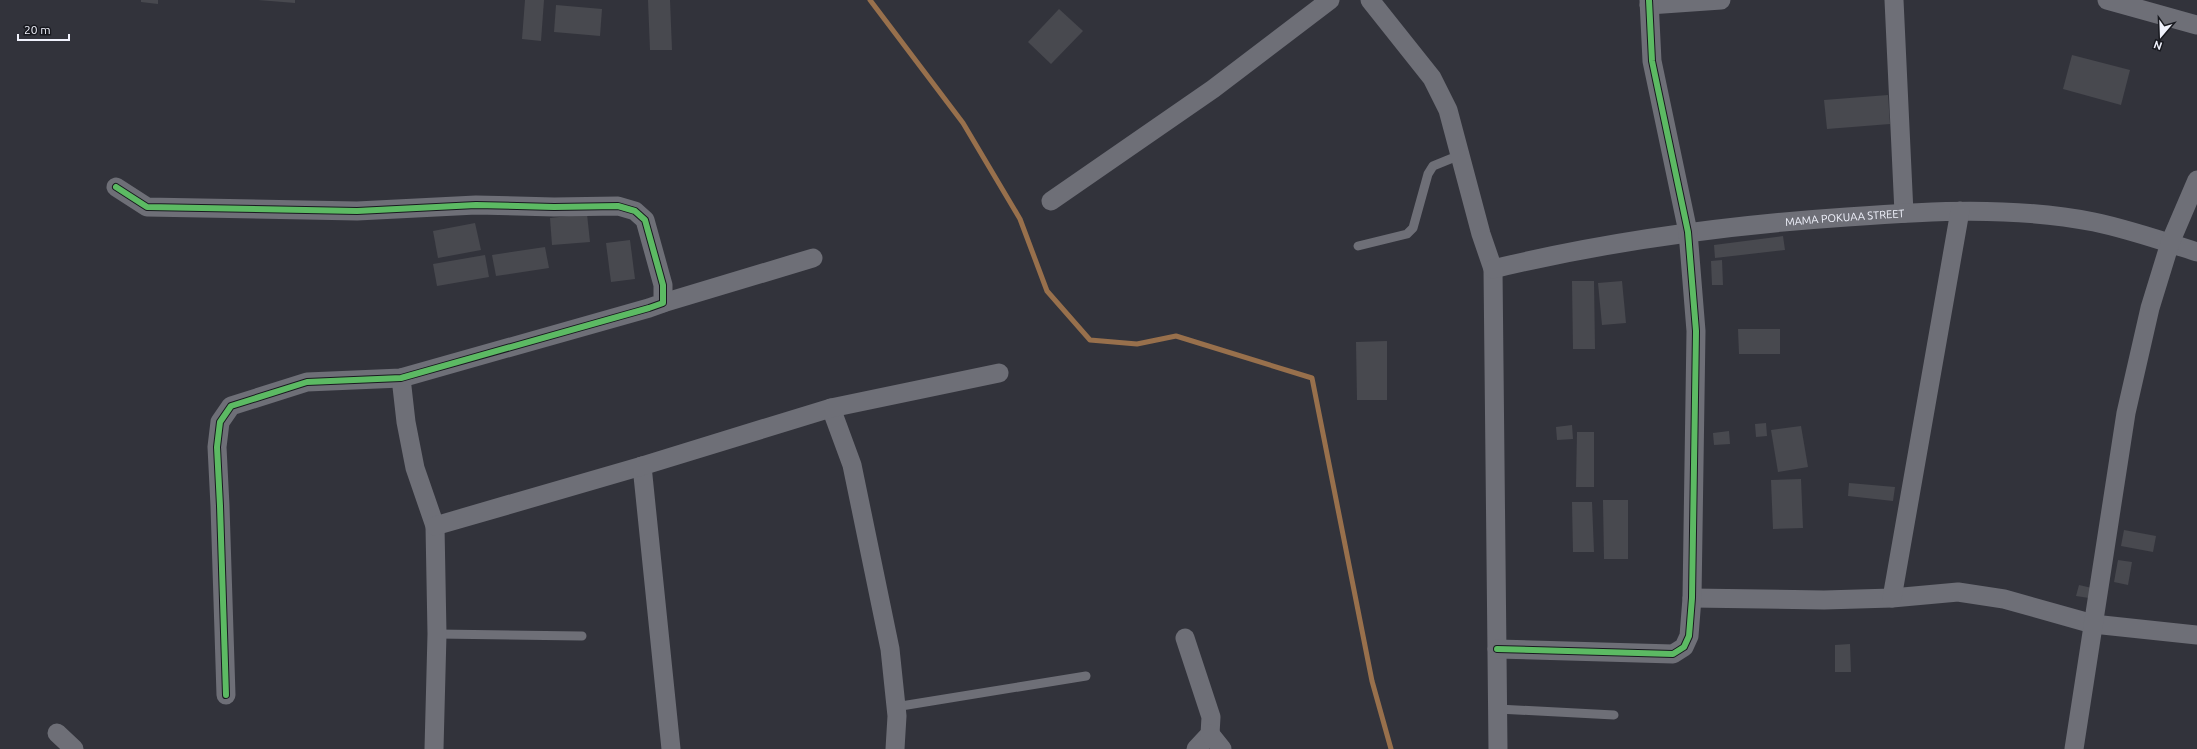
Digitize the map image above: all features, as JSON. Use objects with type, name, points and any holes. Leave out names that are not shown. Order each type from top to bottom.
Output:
[{"type":"street","points":[[1051,201],[1214,89],[1330,0]]},
{"type":"street","points":[[1370,0],[1432,78],[1448,110],[1481,234],[1493,269],[1498,749]]},
{"type":"street","points":[[1497,649],[1673,654],[1684,647],[1689,636],[1692,598],[1696,331],[1688,232],[1652,61],[1649,3],[1721,0]]},
{"type":"street","points":[[1894,0],[1904,213]]},
{"type":"street","points":[[2107,0],[2197,25]]},
{"type":"street","points":[[2074,749],[2092,624],[2126,413],[2150,308],[2170,243],[2197,180]]},
{"type":"street","points":[[116,187],[147,207],[357,211],[476,205],[554,207],[618,206],[635,211],[645,220],[663,284],[663,303]]},
{"type":"street","points":[[1892,598],[1960,211]]},
{"type":"street","name":"MAMA POKUAA STREET","points":[[1493,269],[1528,260],[1688,232],[1783,222],[1904,213],[1960,211],[2013,212],[2094,222],[2197,252]]},
{"type":"street","points":[[226,696],[217,447],[220,422],[232,406],[307,382],[401,378],[663,303],[813,258]]},
{"type":"street","points":[[436,526],[642,466],[831,408],[999,373]]},
{"type":"street","points":[[401,378],[406,422],[414,468],[436,526],[437,634],[434,749]]},
{"type":"street","points":[[831,408],[852,465],[890,649],[897,716],[895,749]]},
{"type":"street","points":[[642,466],[671,749]]},
{"type":"street","points":[[1692,598],[1824,600],[1892,598],[1958,592],[2004,599],[2092,624],[2197,635]]},
{"type":"street","points":[[1185,638],[1211,717],[1210,734],[1196,749]]},
{"type":"street","points":[[57,732],[74,749]]},
{"type":"street","points":[[1210,734],[1222,749]]},
{"type":"lane","points":[[1358,246],[1407,234],[1413,228],[1428,174],[1433,166],[1460,155]]},
{"type":"lane","points":[[437,634],[582,636]]},
{"type":"lane","points":[[895,707],[1086,676]]},
{"type":"lane","points":[[1498,709],[1614,715]]},
{"type":"building","points":[[141,0],[158,0],[158,4],[141,2]]},
{"type":"building","points":[[258,0],[295,0],[295,3]]},
{"type":"building","points":[[525,0],[544,0],[541,41],[522,39]]},
{"type":"building","points":[[648,0],[670,0],[672,50],[650,50]]},
{"type":"building","points":[[556,5],[602,9],[600,36],[554,32]]},
{"type":"building","points":[[1059,9],[1083,31],[1051,64],[1028,42]]},
{"type":"building","points":[[2072,55],[2130,70],[2121,105],[2063,89]]},
{"type":"building","points":[[1888,95],[1890,124],[1827,129],[1824,100]]},
{"type":"building","points":[[587,214],[590,242],[552,245],[550,218]]},
{"type":"building","points":[[475,223],[481,250],[438,258],[433,231]]},
{"type":"building","points":[[1783,236],[1785,250],[1715,258],[1714,245]]},
{"type":"building","points":[[630,240],[635,279],[611,282],[606,243]]},
{"type":"building","points":[[545,247],[549,268],[496,276],[492,255]]},
{"type":"building","points":[[485,255],[489,277],[437,286],[433,264]]},
{"type":"building","points":[[1722,260],[1723,285],[1712,285],[1711,261]]},
{"type":"building","points":[[1572,281],[1594,281],[1595,349],[1573,349]]},
{"type":"building","points":[[1622,281],[1626,323],[1602,325],[1598,283]]},
{"type":"building","points":[[1738,329],[1780,329],[1780,354],[1739,354]]},
{"type":"building","points":[[1387,341],[1387,400],[1357,400],[1356,342]]},
{"type":"building","points":[[1766,423],[1767,436],[1756,437],[1755,424]]},
{"type":"building","points":[[1572,425],[1573,439],[1557,440],[1556,427]]},
{"type":"building","points":[[1801,426],[1808,467],[1778,472],[1771,430]]},
{"type":"building","points":[[1729,431],[1730,444],[1714,445],[1713,433]]},
{"type":"building","points":[[1577,432],[1594,432],[1594,487],[1576,487]]},
{"type":"building","points":[[1801,479],[1803,528],[1773,529],[1771,480]]},
{"type":"building","points":[[1849,483],[1895,487],[1893,501],[1848,496]]},
{"type":"building","points":[[1603,500],[1628,500],[1628,559],[1604,559]]},
{"type":"building","points":[[1572,502],[1592,502],[1594,552],[1573,552]]},
{"type":"building","points":[[2124,530],[2156,536],[2153,552],[2121,546]]},
{"type":"building","points":[[2118,560],[2132,562],[2128,585],[2114,582]]},
{"type":"building","points":[[2079,585],[2092,588],[2089,598],[2076,596]]},
{"type":"building","points":[[1850,644],[1851,672],[1835,672],[1835,645]]},
{"type":"waterway","points":[[870,0],[963,123],[1020,219],[1047,291],[1090,340],[1137,344],[1176,336],[1312,378],[1372,681],[1391,749]]},
{"type":"cycle path","points":[[1497,649],[1673,654],[1684,647],[1689,636],[1692,598],[1696,331],[1688,232],[1652,61],[1649,0]]},
{"type":"cycle path","points":[[116,187],[147,207],[357,211],[476,205],[554,207],[618,206],[635,211],[645,220],[663,285],[663,303],[649,308],[401,378],[307,382],[231,406],[220,422],[217,447],[226,695]]}]
